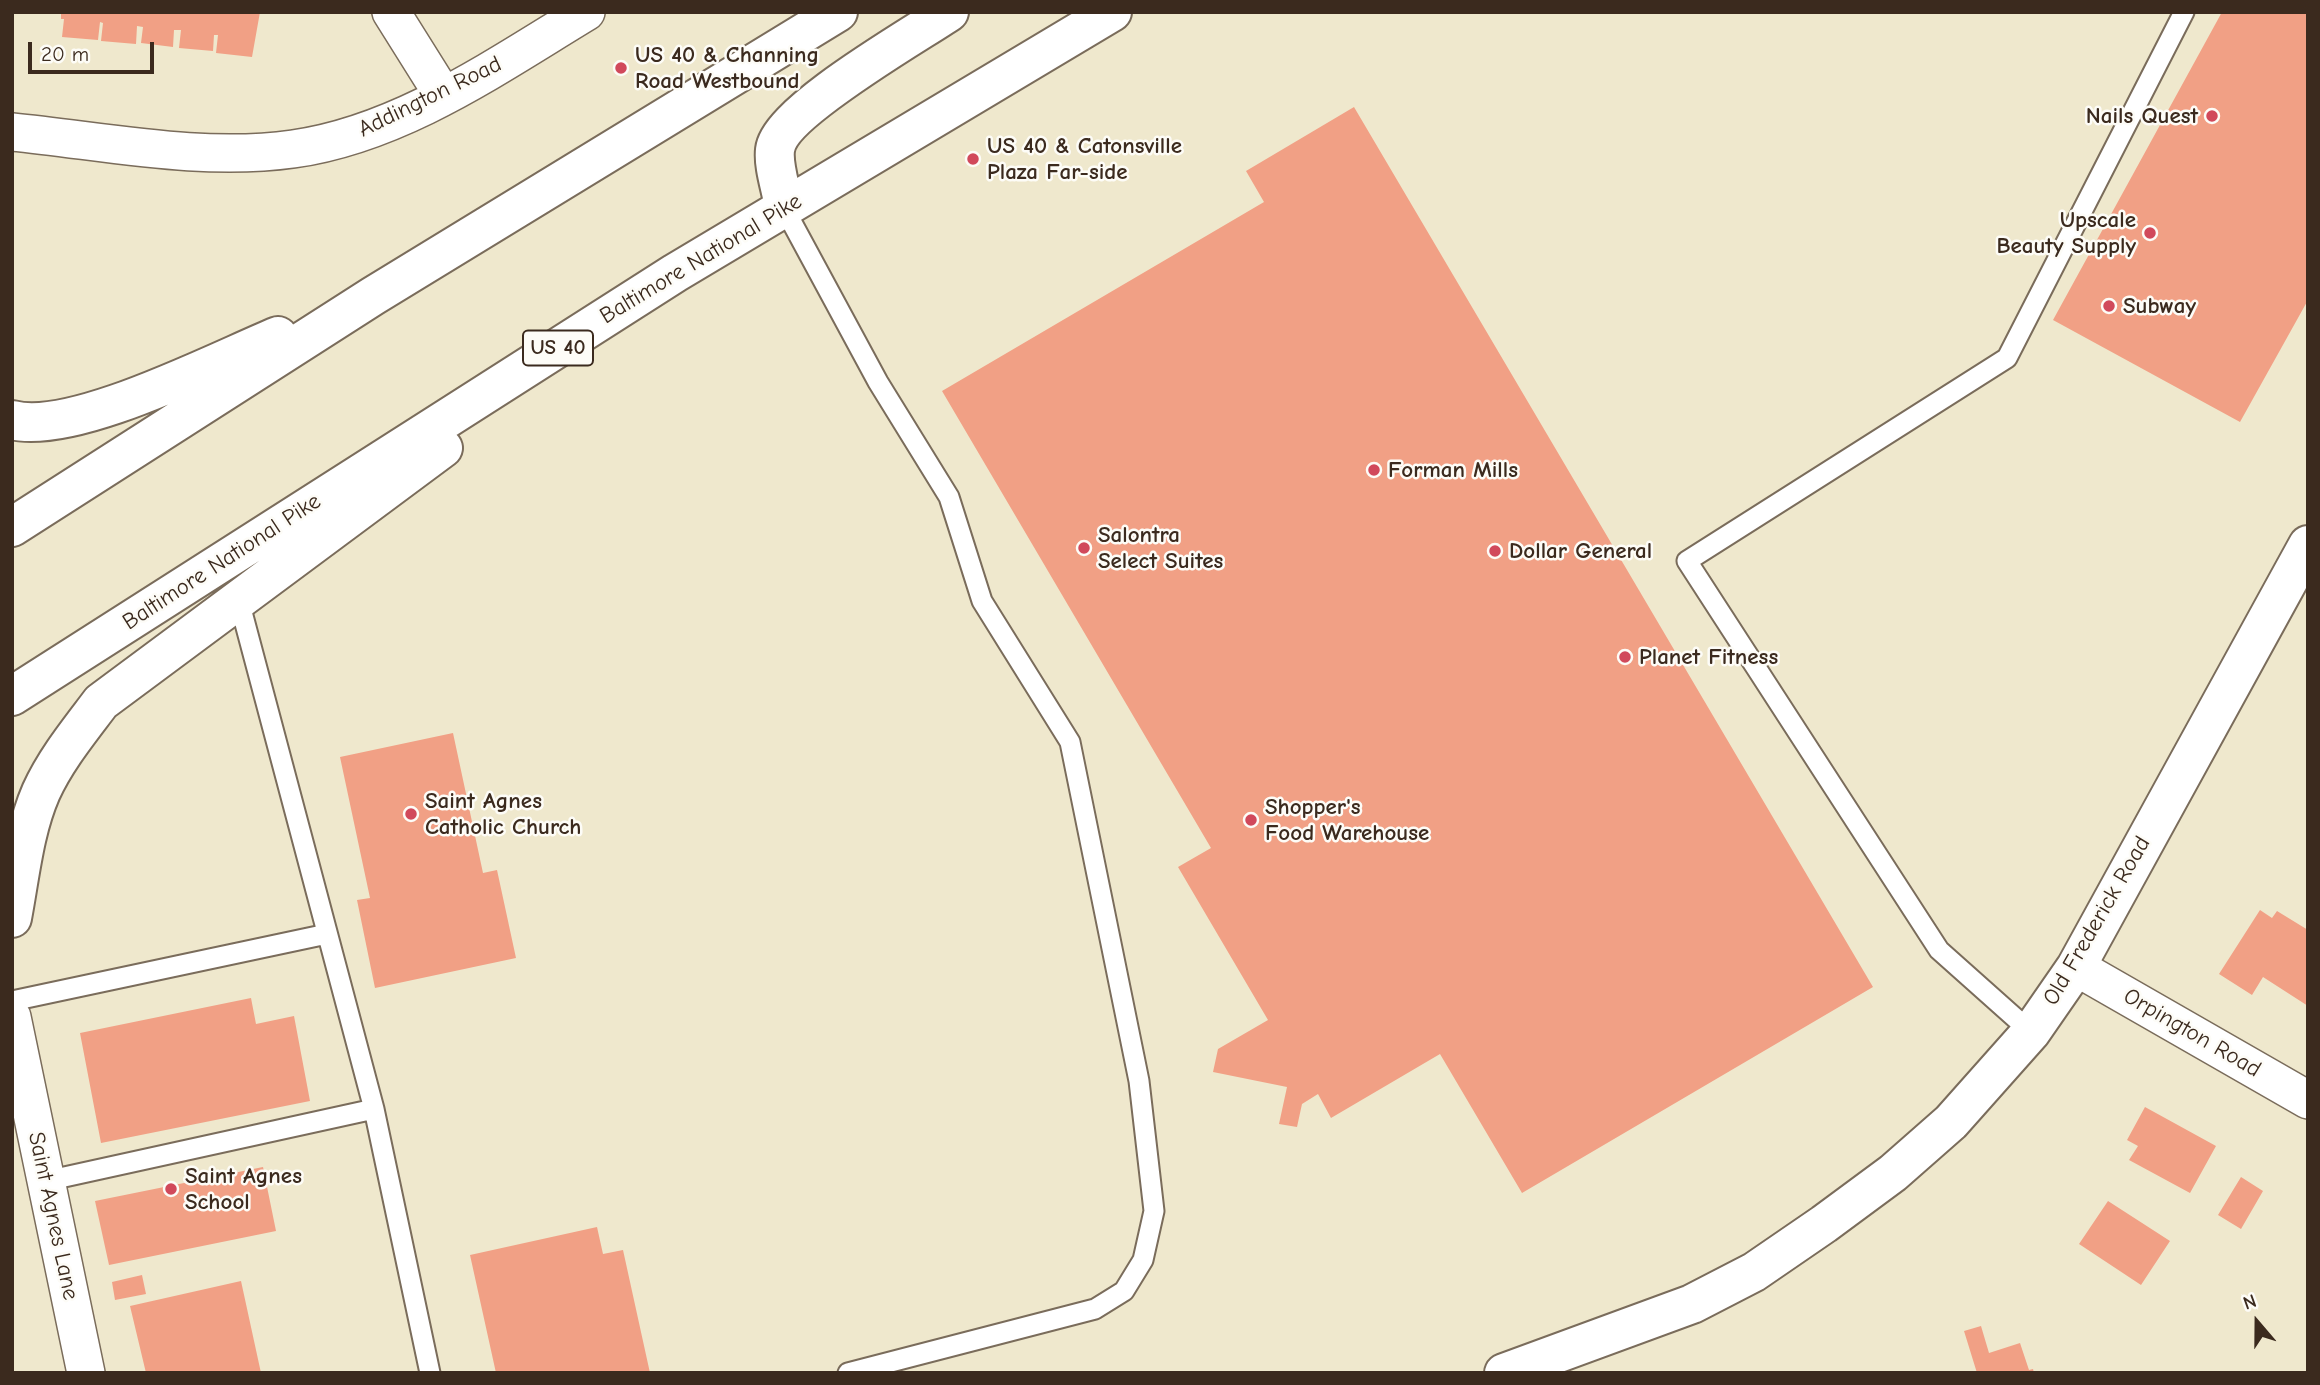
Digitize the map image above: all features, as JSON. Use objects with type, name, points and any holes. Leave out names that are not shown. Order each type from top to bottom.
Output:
[{"type":"main road","points":[[12,527],[373,296],[838,12]]},
{"type":"main road","points":[[784,208],[775,149],[792,120],[827,93],[949,12]]},
{"type":"main road","name":"Baltimore National Pike","points":[[12,696],[675,273],[992,81],[1112,12]]},
{"type":"main road","points":[[12,918],[25,843],[41,792],[65,750],[101,702],[238,597],[354,516],[675,273]]},
{"type":"main road","points":[[12,419],[23,422],[55,421],[97,412],[373,296]]},
{"type":"main road","name":"Old Frederick Road","points":[[1509,1372],[1692,1304],[1754,1272],[1893,1172],[1951,1122],[2031,1032],[2076,967],[2306,550]]},
{"type":"street","points":[[391,12],[443,95]]},
{"type":"street","name":"Addington Road","points":[[12,132],[208,152],[272,151],[332,141],[378,127],[443,95],[586,12]]},
{"type":"street","name":"Orpington Road","points":[[2076,967],[2308,1100]]},
{"type":"street","name":"Saint Agnes Lane","points":[[12,1017],[86,1373]]},
{"type":"lane","points":[[2031,1032],[1940,950],[1687,561],[2007,358],[2184,12]]},
{"type":"lane","points":[[784,208],[852,336],[949,497],[982,601],[1070,742],[1139,1081],[1154,1211],[1143,1260],[1124,1291],[1095,1310],[848,1373]]},
{"type":"lane","points":[[238,597],[374,1109],[430,1373]]},
{"type":"lane","points":[[12,1001],[327,934]]},
{"type":"lane","points":[[46,1181],[374,1109]]},
{"type":"building","points":[[61,12],[260,12],[252,57],[216,53],[218,35],[214,35],[213,51],[179,48],[181,30],[174,30],[173,47],[141,43],[143,27],[137,26],[136,44],[101,41],[103,23],[100,22],[98,40],[62,37],[64,19],[61,19]]},
{"type":"building","points":[[2222,12],[2308,12],[2308,300],[2240,422],[2053,320]]},
{"type":"building","points":[[1354,107],[1873,987],[1522,1193],[1440,1054],[1331,1118],[1318,1094],[1302,1104],[1297,1127],[1279,1124],[1287,1087],[1213,1072],[1218,1049],[1268,1020],[1178,867],[1211,848],[942,391],[1264,202],[1246,171]]},
{"type":"building","name":"Saint Agnes Catholic Church","points":[[453,733],[483,873],[497,870],[516,958],[375,988],[357,900],[370,898],[340,757]]},
{"type":"building","points":[[2260,910],[2272,918],[2277,911],[2308,930],[2308,1006],[2263,977],[2252,995],[2219,974]]},
{"type":"building","points":[[251,998],[256,1024],[294,1016],[310,1101],[101,1143],[80,1033]]},
{"type":"building","points":[[2145,1107],[2216,1146],[2190,1193],[2129,1160],[2138,1146],[2127,1140]]},
{"type":"building","points":[[263,1167],[276,1231],[109,1265],[95,1201]]},
{"type":"building","points":[[2241,1177],[2263,1191],[2241,1229],[2218,1215]]},
{"type":"building","points":[[2108,1201],[2170,1241],[2141,1285],[2079,1244]]},
{"type":"building","points":[[597,1227],[603,1254],[623,1250],[650,1373],[496,1373],[470,1255]]},
{"type":"building","points":[[142,1275],[146,1294],[115,1300],[112,1282]]},
{"type":"building","points":[[241,1281],[261,1373],[146,1373],[130,1306]]},
{"type":"building","points":[[1981,1326],[1989,1353],[2020,1343],[2029,1370],[2033,1369],[2034,1373],[1977,1373],[1964,1331]]},
{"type":"place","name":"US 40 & Channing Road Westbound","points":[[621,68]]},
{"type":"place","name":"Nails Quest","points":[[2212,116]]},
{"type":"place","name":"US 40 & Catonsville Plaza Far-side","points":[[973,159]]},
{"type":"place","name":"Upscale Beauty Supply","points":[[2150,233]]},
{"type":"place","name":"Subway","points":[[2109,306]]},
{"type":"place","name":"Forman Mills","points":[[1374,470]]},
{"type":"place","name":"Salontra Select Suites","points":[[1084,548]]},
{"type":"place","name":"Dollar General","points":[[1495,551]]},
{"type":"place","name":"Planet Fitness","points":[[1625,657]]},
{"type":"place","name":"Saint Agnes Catholic Church","points":[[411,814]]},
{"type":"place","name":"Shopper's Food Warehouse","points":[[1251,820]]},
{"type":"place","name":"Saint Agnes School","points":[[171,1189]]}]
